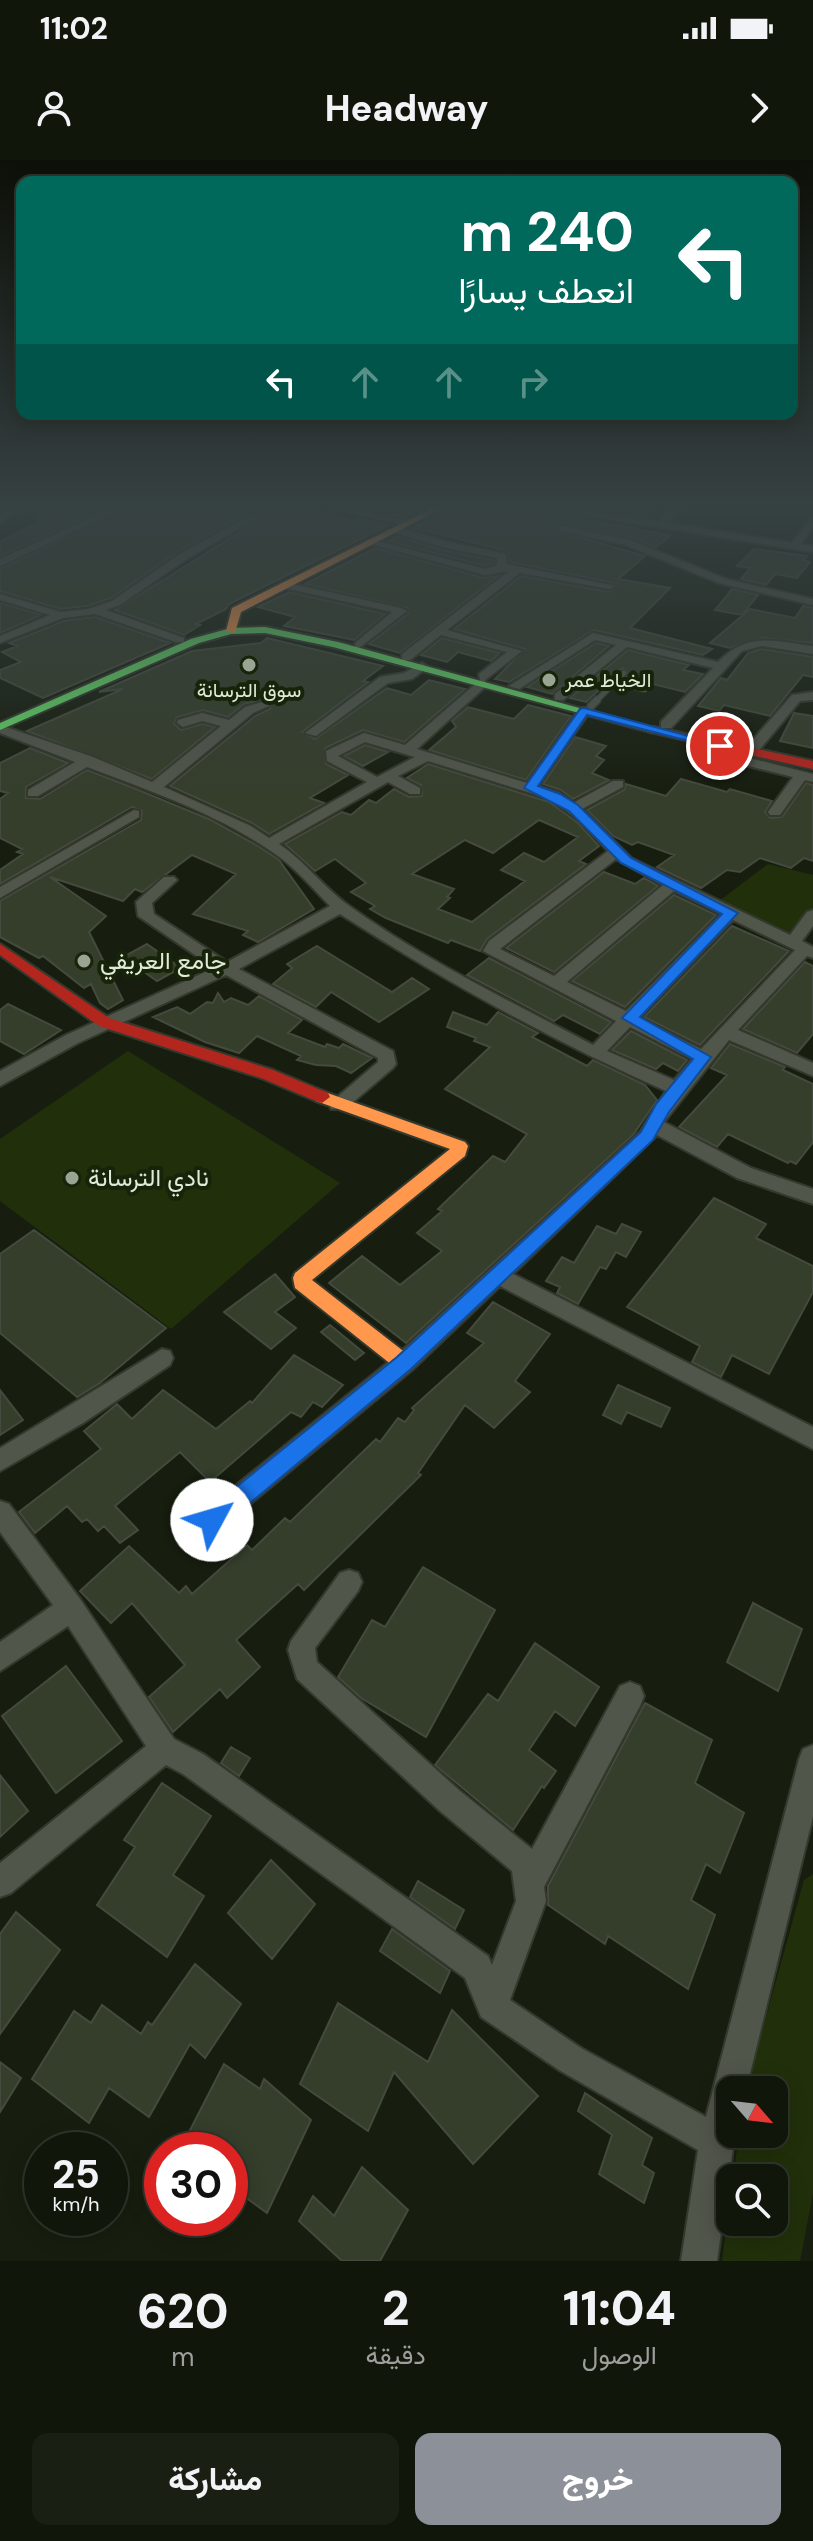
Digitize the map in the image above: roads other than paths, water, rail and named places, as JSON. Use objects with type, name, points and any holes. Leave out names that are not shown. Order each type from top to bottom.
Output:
[{"type":"main road","points":[[0,728],[242,618],[258,605]]},
{"type":"main road","points":[[242,618],[276,631],[346,643],[422,667],[515,686],[588,708],[813,758]]},
{"type":"main road","points":[[3,710],[58,693],[185,638],[242,618],[406,657],[809,773]]},
{"type":"main road","points":[[0,948],[104,1022],[267,1074],[338,1104],[459,1146],[459,1152],[302,1278],[302,1283],[404,1363]]},
{"type":"street","points":[[28,605],[61,615]]},
{"type":"street","points":[[0,640],[61,615],[108,605]]},
{"type":"street","points":[[346,643],[401,611],[374,605]]},
{"type":"street","points":[[406,657],[471,605]]},
{"type":"street","points":[[95,610],[185,638]]},
{"type":"street","points":[[408,750],[516,651],[437,631]]},
{"type":"street","points":[[515,686],[593,636],[720,666]]},
{"type":"street","points":[[559,697],[625,643]]},
{"type":"street","points":[[666,725],[738,648],[748,644],[780,644],[813,650]]},
{"type":"street","points":[[311,733],[384,680],[408,676],[422,667]]},
{"type":"street","points":[[755,746],[796,698],[813,696]]},
{"type":"street","points":[[155,787],[249,710],[265,703]]},
{"type":"street","points":[[530,788],[588,708]]},
{"type":"street","points":[[183,723],[202,717],[231,725]]},
{"type":"street","points":[[0,728],[155,787],[246,829],[271,843],[340,907],[444,973],[595,1053],[678,1089]]},
{"type":"street","points":[[415,791],[332,758],[331,754],[362,736],[555,796],[574,808],[615,853],[672,885],[804,948]]},
{"type":"street","points":[[271,843],[425,757]]},
{"type":"street","points":[[33,793],[88,760]]},
{"type":"street","points":[[775,812],[809,773]]},
{"type":"street","points":[[574,808],[618,784]]},
{"type":"street","points":[[0,893],[134,814]]},
{"type":"street","points":[[615,853],[490,948],[494,953],[703,1057]]},
{"type":"street","points":[[169,880],[144,902],[146,916],[225,968],[387,1055],[387,1064],[338,1104]]},
{"type":"street","points":[[556,983],[672,885]]},
{"type":"street","points":[[0,1080],[43,1052],[274,946],[340,907]]},
{"type":"street","points":[[595,1053],[731,913]]},
{"type":"street","points":[[212,1520],[404,1363],[655,1126],[662,1108],[703,1057],[729,1033],[804,948],[813,915]]},
{"type":"street","points":[[729,1033],[813,1070]]},
{"type":"street","points":[[655,1126],[744,1173],[813,1197]]},
{"type":"street","points":[[499,1276],[813,1439]]},
{"type":"street","points":[[0,1460],[75,1416],[162,1358]]},
{"type":"street","points":[[0,1512],[71,1608],[164,1749],[206,1773],[477,1967],[492,2006],[570,2059],[716,2142],[699,2261]]},
{"type":"street","points":[[349,1582],[304,1641],[301,1650],[306,1670],[450,1801],[526,1863],[531,1901],[492,2006]]},
{"type":"street","points":[[0,1658],[71,1608]]},
{"type":"street","points":[[530,1883],[630,1696]]},
{"type":"street","points":[[0,1882],[164,1749]]},
{"type":"street","points":[[735,2076],[806,1827],[813,1759]]},
{"type":"lane","points":[[588,708],[624,673]]},
{"type":"place","name":"سوق الترسانة","points":[[249,665]]},
{"type":"place","name":"الخياط عمر","points":[[549,680]]},
{"type":"place","name":"جامع العريفي","points":[[84,961]]},
{"type":"place","name":"نادي الترسانة","points":[[72,1178]]}]
